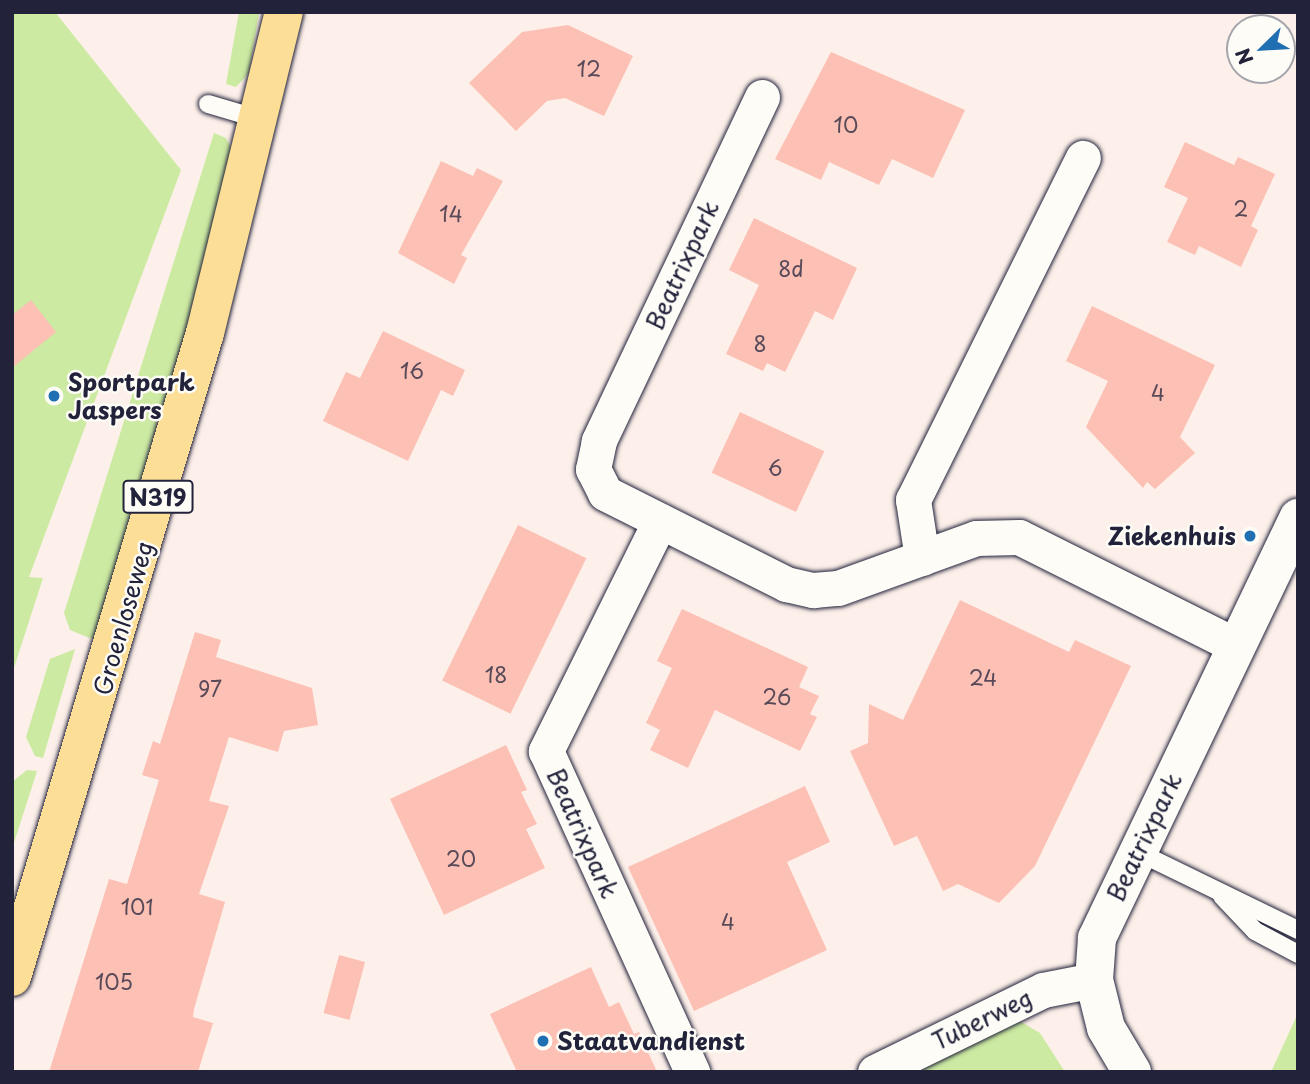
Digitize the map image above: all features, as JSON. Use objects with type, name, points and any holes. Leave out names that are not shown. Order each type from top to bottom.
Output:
[{"type":"main road","name":"Groenloseweg","points":[[12,977],[113,652],[262,120],[284,12]]},
{"type":"street","name":"Beatrixpark","points":[[762,97],[599,441],[593,469],[605,493],[786,583],[813,590],[838,588],[995,534],[1019,537],[1237,646]]},
{"type":"street","points":[[922,558],[913,500],[1083,158]]},
{"type":"street","name":"Beatrixpark","points":[[1132,1072],[1106,1028],[1094,980],[1097,938],[1298,518]]},
{"type":"street","name":"Beatrixpark","points":[[660,521],[546,751],[692,1072]]},
{"type":"street","name":"Tuberweg","points":[[874,1072],[1043,990],[1094,980]]},
{"type":"lane","points":[[208,104],[262,120]]},
{"type":"lane","points":[[1138,852],[1298,930]]},
{"type":"lane","points":[[1215,889],[1255,931],[1298,954]]},
{"type":"green space","name":"Sportpark Jaspers","points":[[12,12],[55,12],[181,170],[29,577],[43,578],[12,674]]},
{"type":"green space","points":[[239,12],[259,12],[249,73],[236,87],[226,84]]},
{"type":"green space","points":[[214,133],[226,138],[233,151],[173,393],[97,641],[70,630],[64,613]]},
{"type":"green space","points":[[75,649],[43,758],[35,756],[26,737],[50,659]]},
{"type":"green space","points":[[27,770],[37,771],[12,849],[12,782]]},
{"type":"green space","points":[[1298,1013],[1298,1072],[1271,1072]]},
{"type":"green space","points":[[1009,1015],[1040,1033],[1065,1072],[892,1072]]},
{"type":"building","points":[[568,25],[633,56],[604,116],[565,98],[547,101],[516,131],[469,83],[522,32]]},
{"type":"building","points":[[831,52],[965,110],[933,178],[892,159],[879,185],[829,162],[821,180],[775,159]]},
{"type":"building","points":[[1185,142],[1234,165],[1238,157],[1275,174],[1251,226],[1258,230],[1241,267],[1199,246],[1195,255],[1167,242],[1188,198],[1164,187]]},
{"type":"building","points":[[441,161],[473,176],[477,168],[503,181],[461,255],[467,258],[454,284],[398,253]]},
{"type":"building","points":[[754,218],[857,268],[833,320],[815,311],[785,372],[767,363],[763,371],[726,354],[759,285],[729,270]]},
{"type":"building","points":[[31,300],[56,332],[12,368],[12,315]]},
{"type":"building","points":[[1092,306],[1215,365],[1180,437],[1195,453],[1155,489],[1147,482],[1143,488],[1086,427],[1108,381],[1066,361]]},
{"type":"building","points":[[383,331],[465,370],[453,396],[441,390],[408,461],[323,421],[346,372],[360,378]]},
{"type":"building","points":[[740,412],[824,451],[796,512],[712,473]]},
{"type":"building","points":[[518,525],[586,558],[510,714],[442,680]]},
{"type":"building","points":[[960,600],[1069,652],[1075,640],[1131,666],[1035,866],[999,903],[958,884],[943,891],[917,836],[894,846],[850,751],[868,743],[869,704],[903,720]]},
{"type":"building","points":[[682,609],[808,667],[799,687],[819,696],[810,714],[817,717],[800,751],[715,710],[688,768],[650,750],[660,730],[646,723],[672,668],[657,661]]},
{"type":"building","points":[[195,632],[221,640],[216,657],[312,688],[318,725],[284,731],[278,752],[229,737],[209,801],[229,806],[199,894],[225,902],[194,1009],[193,1017],[213,1023],[198,1072],[49,1072],[109,879],[127,884],[159,780],[142,775],[153,741],[160,744]]},
{"type":"building","points":[[506,745],[527,790],[521,792],[537,824],[526,829],[545,868],[444,915],[390,799]]},
{"type":"building","points":[[805,786],[830,842],[787,862],[827,950],[694,1011],[628,867]]},
{"type":"building","points":[[339,955],[365,962],[350,1020],[323,1013]]},
{"type":"building","points":[[591,967],[609,1007],[619,1002],[634,1034],[639,1032],[657,1072],[517,1072],[490,1014]]},
{"type":"place","name":"Sportpark Jaspers","points":[[54,396]]},
{"type":"place","name":"Ziekenhuis","points":[[1250,536]]},
{"type":"place","name":"Staatvandienst","points":[[543,1041]]}]
